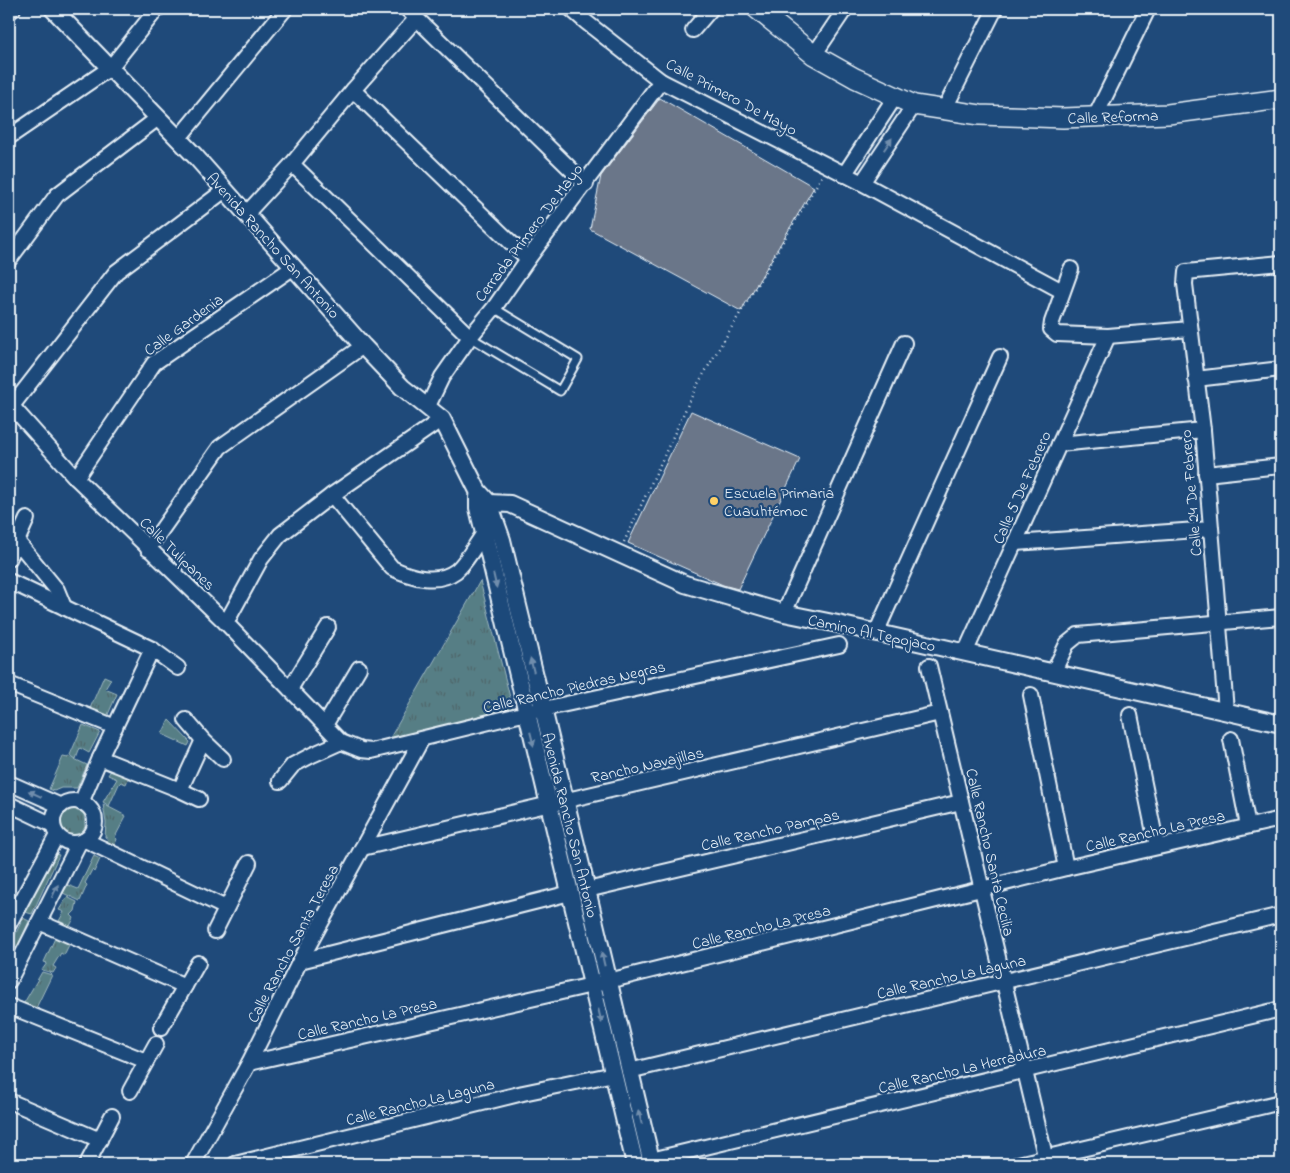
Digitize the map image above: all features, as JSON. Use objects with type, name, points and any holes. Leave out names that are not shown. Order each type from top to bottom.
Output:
[{"type":"main road","name":"Calle Reforma","points":[[757,9],[814,55],[855,78],[914,105],[980,115],[1063,118],[1168,114],[1281,99]]},
{"type":"street","points":[[9,12],[13,9]]},
{"type":"street","name":"Avenida Rancho San Antonio","points":[[53,9],[225,190],[363,346],[402,387],[442,419],[482,501],[491,530],[526,714],[588,890],[600,983]]},
{"type":"street","points":[[9,137],[110,68],[157,9]]},
{"type":"street","points":[[178,139],[285,9]]},
{"type":"street","name":"Calle Primero De Mayo","points":[[571,9],[662,81],[862,183],[1062,291]]},
{"type":"street","points":[[693,30],[712,9]]},
{"type":"street","points":[[814,55],[845,9]]},
{"type":"street","points":[[944,110],[995,9]]},
{"type":"street","points":[[1095,117],[1148,9]]},
{"type":"street","points":[[246,214],[292,164],[412,14],[586,184]]},
{"type":"street","name":"Cerrada Primero De Mayo","points":[[428,406],[442,377],[470,337],[494,308],[528,259],[662,81]]},
{"type":"street","points":[[353,90],[528,259]]},
{"type":"street","points":[[844,174],[895,97]]},
{"type":"street","points":[[862,183],[914,105]]},
{"type":"street","points":[[9,260],[57,195],[158,118]]},
{"type":"street","points":[[292,164],[470,337]]},
{"type":"street","points":[[10,405],[116,272],[225,190]]},
{"type":"street","name":"Calle 24 De Febrero","points":[[1226,711],[1203,430],[1185,284],[1186,272],[1281,263]]},
{"type":"street","name":"Calle Gardenia","points":[[76,478],[154,363],[294,267]]},
{"type":"street","points":[[1071,269],[1052,322],[1051,330],[1057,334],[1108,336],[1190,330]]},
{"type":"street","name":"Calle 5 De Febrero","points":[[965,653],[1108,336]]},
{"type":"street","points":[[784,613],[904,343]]},
{"type":"street","points":[[148,549],[220,447],[363,346]]},
{"type":"street","points":[[876,632],[1000,357]]},
{"type":"street","points":[[1196,379],[1281,369]]},
{"type":"street","name":"Calle Tulipanes","points":[[10,405],[76,478],[226,623],[326,725]]},
{"type":"street","points":[[226,623],[261,559],[280,535],[332,495],[442,419]]},
{"type":"street","points":[[1059,444],[1203,430]]},
{"type":"street","points":[[1206,474],[1281,466]]},
{"type":"street","points":[[332,495],[392,568],[403,573],[436,579],[446,577],[457,570],[491,530]]},
{"type":"street","name":"Camino Al Tepojaco","points":[[482,501],[510,504],[685,584],[784,613],[876,632],[1281,724]]},
{"type":"street","points":[[9,559],[27,518]]},
{"type":"street","name":"Avenida Rancho San Antonio","points":[[491,530],[502,540],[543,709],[570,893],[600,983],[640,1163]]},
{"type":"street","points":[[1015,543],[1211,530]]},
{"type":"street","points":[[17,541],[56,590],[64,607]]},
{"type":"street","points":[[9,582],[152,649],[178,668]]},
{"type":"street","points":[[1053,673],[1066,644],[1078,635],[1281,616]]},
{"type":"street","points":[[290,689],[328,627]]},
{"type":"street","name":"Calle Rancho Piedras Negras","points":[[326,725],[341,742],[361,750],[371,751],[543,709],[838,645]]},
{"type":"street","points":[[82,803],[100,758],[152,649]]},
{"type":"street","name":"Calle Rancho Santa Cecilia","points":[[929,666],[1046,1161]]},
{"type":"street","points":[[326,725],[360,668]]},
{"type":"street","points":[[9,684],[116,727]]},
{"type":"street","points":[[1031,694],[1066,868]]},
{"type":"street","name":"Rancho Navajillas","points":[[362,848],[940,713]]},
{"type":"street","points":[[1130,715],[1157,847]]},
{"type":"street","points":[[186,720],[223,759]]},
{"type":"street","name":"Calle Rancho Santa Teresa","points":[[193,1164],[249,1063],[300,961],[422,739]]},
{"type":"street","points":[[1231,739],[1248,826]]},
{"type":"street","points":[[180,790],[203,740]]},
{"type":"street","points":[[280,781],[293,765],[341,742]]},
{"type":"street","points":[[100,758],[199,799]]},
{"type":"street","points":[[9,782],[60,806]]},
{"type":"street","points":[[9,924],[12,909],[55,830],[54,818],[60,806],[70,802],[82,803],[93,813],[95,820],[94,828],[90,835],[82,842],[9,981]]},
{"type":"street","name":"Calle Rancho Pampas","points":[[588,890],[961,802]]},
{"type":"street","points":[[9,804],[55,830],[63,840],[70,843],[82,842],[226,908]]},
{"type":"street","name":"Calle Rancho La Presa","points":[[249,1063],[600,983],[1066,868],[1281,819]]},
{"type":"street","points":[[215,930],[249,862]]},
{"type":"street","points":[[300,961],[570,893]]},
{"type":"street","name":"Calle Rancho La Laguna","points":[[235,1164],[513,1096],[1281,915]]},
{"type":"street","points":[[39,922],[185,986]]},
{"type":"street","points":[[161,1028],[198,964]]},
{"type":"street","points":[[9,1006],[146,1061]]},
{"type":"street","name":"Calle Rancho La Herradura","points":[[640,1163],[1281,1009]]},
{"type":"street","points":[[130,1091],[156,1044]]},
{"type":"street","points":[[9,1101],[100,1140]]},
{"type":"street","points":[[1018,1164],[1046,1161],[1281,1102]]},
{"type":"street","points":[[87,1164],[112,1116]]},
{"type":"lane","points":[[470,337],[560,391],[578,359],[494,308]]},
{"type":"path","points":[[619,553],[696,387],[829,166]]},
{"type":"green space","points":[[480,581],[513,709],[390,738]]},
{"type":"green space","points":[[104,676],[111,679],[105,689],[117,694],[106,719],[88,713]]},
{"type":"green space","points":[[169,720],[190,742],[188,746],[162,734]]},
{"type":"green space","points":[[83,725],[100,732],[89,753],[80,748],[76,759],[70,755]]},
{"type":"green space","points":[[68,756],[87,765],[77,788],[61,788],[54,791],[49,789],[63,757],[68,758]]},
{"type":"green space","points":[[112,769],[130,774],[126,784],[121,782],[119,784],[109,806],[103,802],[117,779],[108,775]]},
{"type":"green space","points":[[103,804],[126,816],[115,837],[117,839],[113,849],[104,844],[108,839],[105,837],[106,823]]},
{"type":"green space","points":[[73,806],[84,813],[85,827],[79,836],[66,835],[58,825],[59,814],[66,808]]},
{"type":"green space","points":[[49,852],[59,855],[32,914],[25,912]]},
{"type":"green space","points":[[94,856],[100,859],[94,872],[92,870],[85,883],[87,885],[80,901],[63,893],[68,885],[78,889]]},
{"type":"green space","points":[[67,897],[77,902],[75,911],[71,915],[74,918],[70,926],[59,921],[64,912],[59,910]]},
{"type":"green space","points":[[23,918],[29,921],[9,967],[9,948]]},
{"type":"green space","points":[[56,936],[70,943],[64,955],[61,953],[53,966],[56,968],[53,973],[42,970],[47,963],[44,962]]},
{"type":"green space","points":[[42,972],[52,975],[35,1010],[24,1003]]},
{"type":"building","points":[[660,98],[814,187],[741,311],[590,229],[601,176]]},
{"type":"building","name":"Escuela Primaria Cuauhtémoc","points":[[691,411],[800,459],[738,589],[723,585],[628,543]]},
{"type":"place","name":"Escuela Primaria Cuauhtémoc","points":[[714,501]]}]
